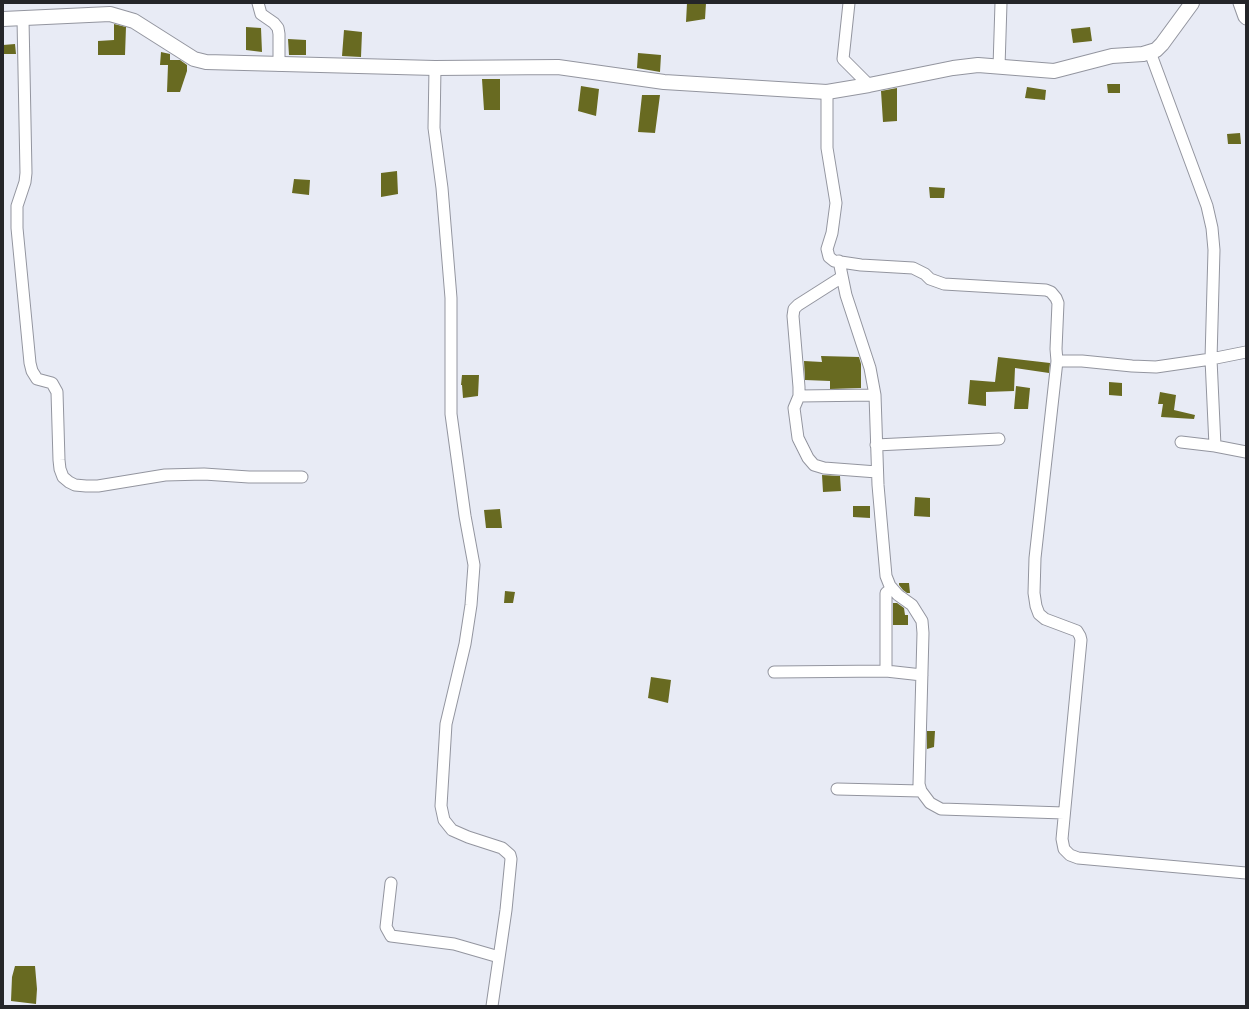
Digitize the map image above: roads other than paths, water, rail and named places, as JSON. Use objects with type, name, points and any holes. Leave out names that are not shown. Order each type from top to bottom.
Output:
[{"type":"street","points":[[258,3],[261,14],[274,23],[278,28],[279,65]]},
{"type":"street","points":[[849,3],[843,59],[869,85]]},
{"type":"street","points":[[999,67],[1001,3]]},
{"type":"street","points":[[3,19],[110,14],[134,21],[194,59],[206,62],[435,68],[558,67],[664,82],[827,92],[953,68],[978,65],[1054,71],[1112,56],[1143,54],[1156,50],[1162,44],[1192,3]]},
{"type":"street","points":[[1239,3],[1246,19]]},
{"type":"street","points":[[23,19],[26,172],[25,182],[17,206],[17,228],[30,363],[32,371],[37,379],[52,383],[57,392],[59,460],[63,477],[75,485],[86,486],[98,486],[165,475],[204,474],[249,477],[302,477]]},
{"type":"street","points":[[1150,52],[1207,206],[1212,228],[1214,250],[1211,359],[1215,446]]},
{"type":"street","points":[[435,68],[434,128],[442,188],[452,298],[451,414],[474,565],[472,606],[465,644],[446,724],[441,806],[444,820],[452,830],[502,848],[510,855],[511,859],[506,910],[492,1006]]},
{"type":"street","points":[[827,92],[827,148],[836,203],[832,233],[827,253],[834,261],[861,265],[907,266],[919,270],[930,279],[944,284],[1046,290],[1051,292],[1058,303],[1056,349],[1058,361],[1035,558],[1034,593],[1039,614],[1045,619],[1077,631],[1080,636],[1062,839],[1064,848],[1070,855],[1078,858],[1246,873]]},
{"type":"street","points":[[838,262],[846,295],[870,368],[874,395],[877,472],[886,576],[892,588],[912,605],[922,621],[923,633],[919,784],[921,791],[930,803],[941,809],[1064,813]]},
{"type":"street","points":[[842,277],[794,309],[793,316],[799,396],[794,408],[798,438],[808,458],[814,465],[824,468],[877,472]]},
{"type":"street","points":[[1058,361],[1082,361],[1156,367],[1246,352]]},
{"type":"street","points":[[799,396],[874,395]]},
{"type":"street","points":[[876,445],[999,439]]},
{"type":"street","points":[[1181,442],[1215,446],[1246,452]]},
{"type":"street","points":[[886,671],[886,593],[892,588]]},
{"type":"street","points":[[774,672],[886,671],[922,675]]},
{"type":"street","points":[[838,789],[921,791]]},
{"type":"street","points":[[390,883],[386,927],[391,936],[454,944],[499,957]]}]
